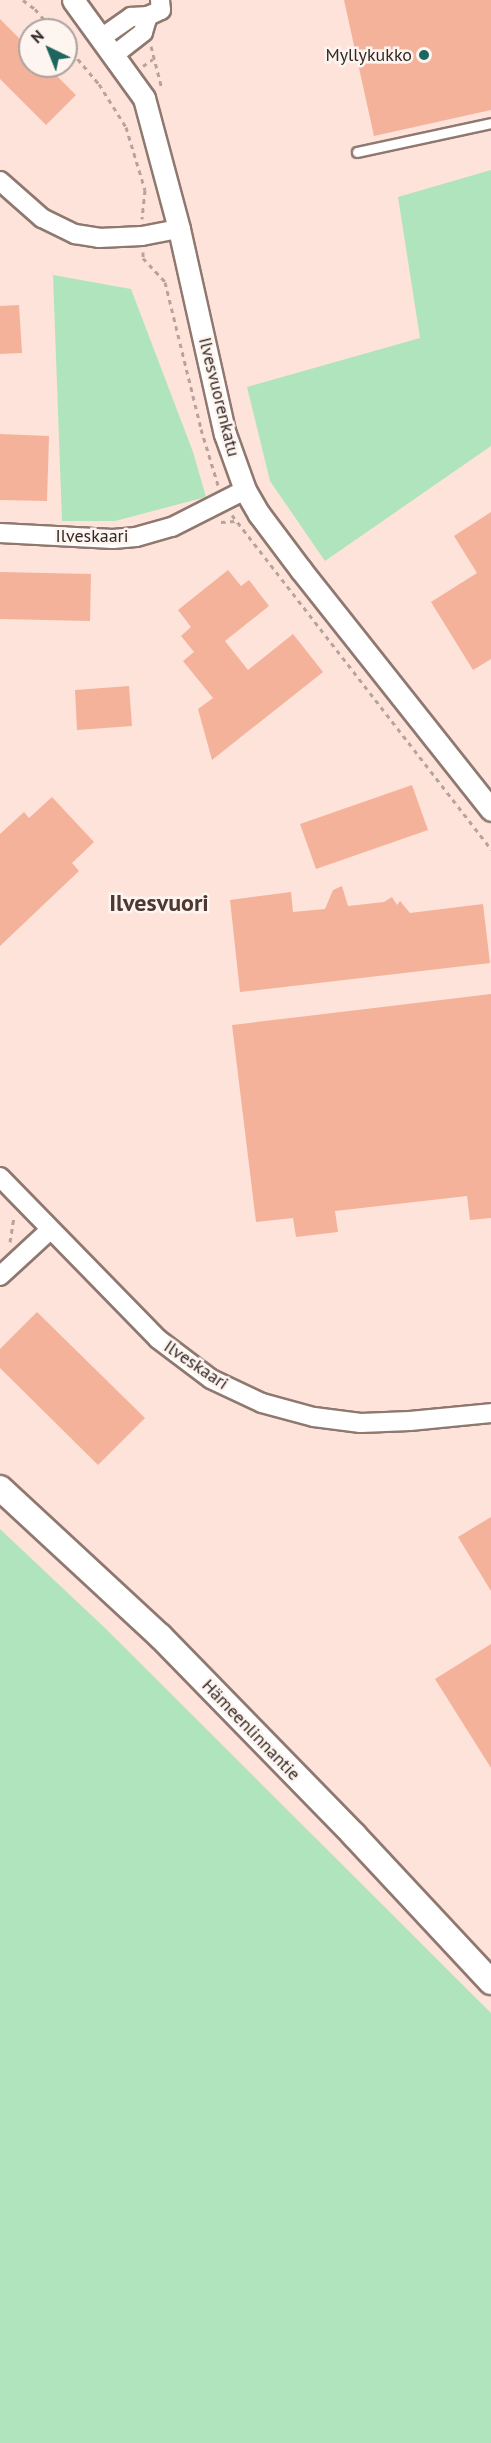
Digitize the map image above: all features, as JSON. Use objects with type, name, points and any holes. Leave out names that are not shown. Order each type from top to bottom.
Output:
[{"type":"main road","name":"Hämeenlinnantie","points":[[0,1488],[160,1636],[354,1835],[491,1982]]},
{"type":"street","name":"Ilvesvuorenkatu","points":[[73,0],[144,98],[179,229],[225,434],[245,490],[259,514],[301,570],[491,810]]},
{"type":"street","points":[[108,46],[131,17],[145,24],[161,10],[160,0]]},
{"type":"street","points":[[0,181],[42,218],[75,234],[99,238],[142,236],[179,229]]},
{"type":"street","name":"Ilveskaari","points":[[0,533],[113,539],[136,537],[172,527],[245,490]]},
{"type":"street","name":"Ilveskaari","points":[[0,1178],[158,1339],[211,1379],[262,1403],[314,1417],[361,1423],[491,1413]]},
{"type":"street","points":[[0,1276],[50,1230]]},
{"type":"lane","points":[[357,152],[491,123]]},
{"type":"path","points":[[23,0],[43,18]]},
{"type":"path","points":[[145,24],[165,100]]},
{"type":"path","points":[[5,1249],[12,1238],[14,1213],[24,1203]]},
{"type":"green space","points":[[491,170],[491,446],[325,561],[270,481],[247,387],[420,338],[398,197]]},
{"type":"green space","points":[[53,275],[131,289],[193,452],[206,497],[115,521],[62,521]]},
{"type":"green space","points":[[0,1529],[106,1629],[491,2013],[491,2443],[0,2443]]},
{"type":"building","name":"Myllykukko","points":[[344,0],[491,0],[491,110],[374,136]]},
{"type":"building","points":[[0,19],[18,37],[18,78],[59,78],[76,95],[46,125],[0,79]]},
{"type":"building","points":[[19,305],[22,353],[0,354],[0,306]]},
{"type":"building","points":[[0,434],[49,436],[47,501],[0,500]]},
{"type":"building","points":[[491,512],[491,659],[473,670],[431,602],[477,573],[454,536]]},
{"type":"building","points":[[228,570],[241,586],[249,580],[269,606],[225,641],[248,670],[293,634],[323,672],[212,760],[198,709],[213,698],[183,661],[194,652],[181,636],[191,627],[178,610]]},
{"type":"building","points":[[0,572],[91,574],[90,621],[0,619]]},
{"type":"building","points":[[129,686],[132,726],[77,730],[75,690]]},
{"type":"building","points":[[412,785],[428,830],[316,869],[300,824]]},
{"type":"building","points":[[52,797],[94,842],[72,863],[79,871],[0,946],[0,834],[24,812],[29,818]]},
{"type":"building","points":[[342,886],[348,906],[384,902],[392,897],[397,905],[400,901],[410,913],[483,904],[490,963],[240,992],[230,900],[291,892],[293,912],[325,909],[333,890]]},
{"type":"building","points":[[491,994],[491,1218],[470,1220],[467,1196],[335,1211],[338,1232],[296,1237],[293,1218],[256,1222],[232,1025]]},
{"type":"building","points":[[37,1312],[145,1418],[98,1465],[0,1368],[0,1349]]},
{"type":"building","points":[[491,1517],[491,1591],[458,1537]]},
{"type":"building","points":[[491,1644],[491,1768],[435,1679]]},
{"type":"place","name":"Myllykukko","points":[[424,55]]},
{"type":"district","name":"Ilvesvuori","points":[[159,903]]}]
